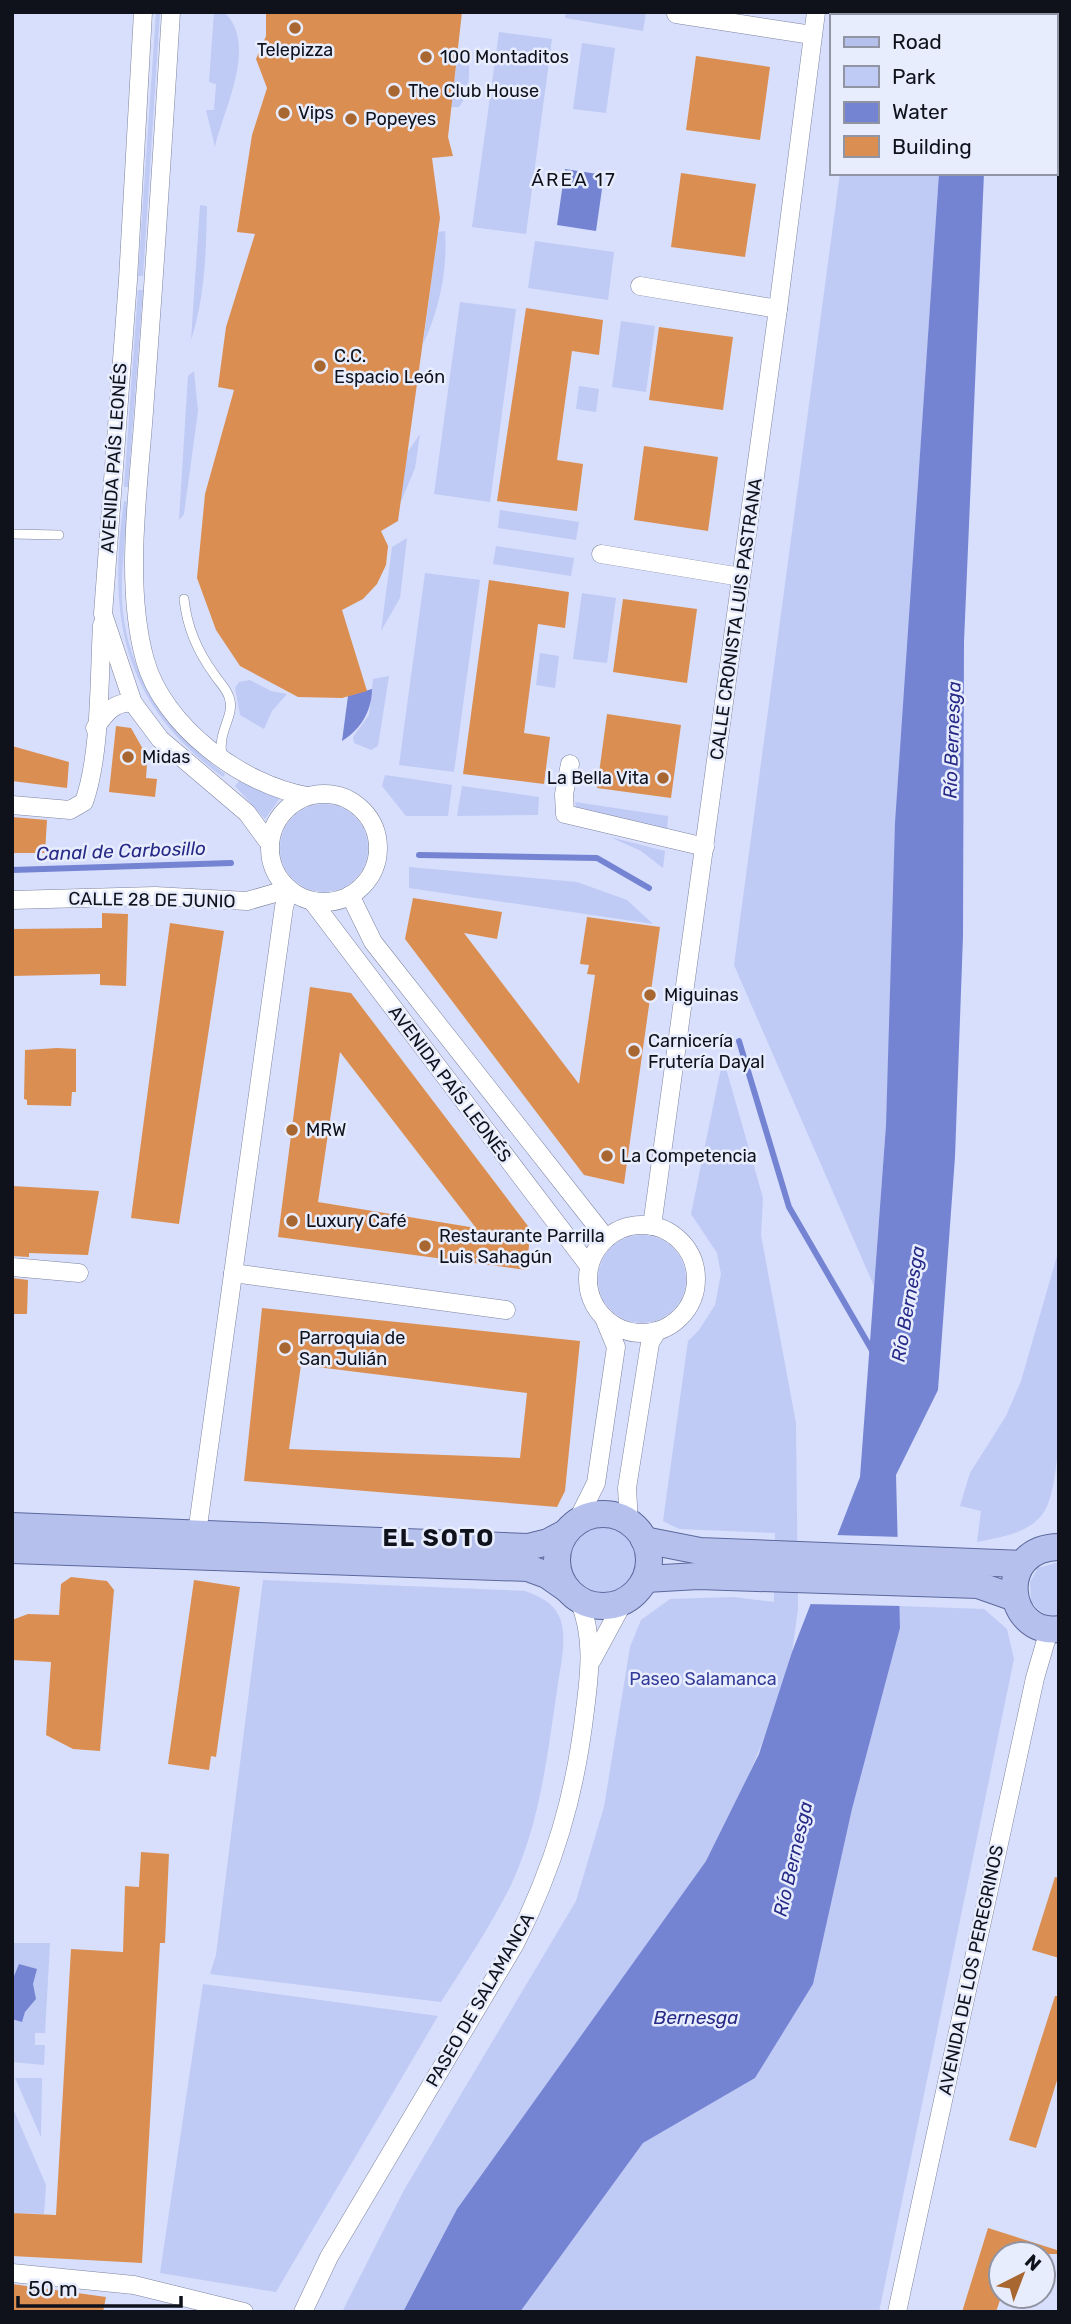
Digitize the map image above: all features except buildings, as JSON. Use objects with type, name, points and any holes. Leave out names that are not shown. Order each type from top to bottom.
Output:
[{"type":"main road","points":[[24,1544],[197,1533],[528,1547],[548,1542],[588,1517],[602,1514],[637,1532],[700,1551],[775,1566]]},
{"type":"main road","points":[[570,1528],[557,1560],[560,1576],[573,1595]]},
{"type":"main road","points":[[24,1544],[528,1568],[547,1575],[573,1595],[602,1606],[624,1601],[637,1592],[646,1579],[649,1563],[637,1532]]},
{"type":"main road","points":[[1015,1598],[1016,1572],[1021,1564],[1043,1548],[1059,1546]]},
{"type":"main road","points":[[646,1579],[775,1566],[968,1573],[1021,1564]]},
{"type":"main road","points":[[968,1573],[1015,1598],[1027,1618],[1054,1630]]},
{"type":"street","name":"AVENIDA PAÍS LEONÉS","points":[[143,12],[128,280],[103,614],[133,703],[160,738],[247,813],[270,843]]},
{"type":"street","name":"AVENIDA PAÍS LEONÉS","points":[[171,12],[133,588],[145,662],[153,681],[187,729],[223,760],[285,792],[307,796]]},
{"type":"street","name":"CALLE CRONISTA LUIS PASTRANA","points":[[652,1226],[778,309],[816,12]]},
{"type":"street","points":[[676,13],[812,34]]},
{"type":"street","points":[[640,286],[778,309]]},
{"type":"street","points":[[601,554],[741,576]]},
{"type":"street","points":[[12,805],[70,810],[84,802],[89,789],[103,614]]},
{"type":"street","points":[[95,728],[108,711],[122,702],[133,703]]},
{"type":"street","points":[[570,764],[564,794],[565,814],[705,847]]},
{"type":"street","points":[[326,793],[345,799],[361,807],[372,823],[377,842],[377,859],[367,878],[350,895],[337,901],[312,901],[289,889],[271,861],[270,843],[275,824],[288,807],[307,796],[326,793]]},
{"type":"street","points":[[197,1533],[282,918],[289,889]]},
{"type":"street","name":"CALLE 28 DE JUNIO","points":[[12,900],[155,896],[247,901],[289,889]]},
{"type":"street","name":"AVENIDA PAÍS LEONÉS","points":[[350,895],[373,942],[606,1238]]},
{"type":"street","name":"AVENIDA PAÍS LEONÉS","points":[[312,901],[589,1266]]},
{"type":"street","points":[[570,1528],[596,1483],[615,1347],[604,1318],[590,1294],[589,1266],[606,1238],[635,1225],[652,1226],[667,1231],[681,1241],[691,1256],[696,1274],[695,1293],[687,1310],[674,1323],[657,1331],[638,1333],[620,1329],[604,1318]]},
{"type":"street","points":[[12,1267],[79,1273]]},
{"type":"street","points":[[233,1273],[506,1310]]},
{"type":"street","points":[[637,1532],[627,1488],[650,1343],[657,1331]]},
{"type":"street","name":"PASEO DE SALAMANCA","points":[[303,2312],[329,2257],[508,1955],[540,1894],[572,1797],[591,1663],[588,1622],[573,1595]]},
{"type":"street","name":"PASEO DE SALAMANCA","points":[[591,1663],[624,1601]]},
{"type":"street","name":"AVENIDA DE LOS PEREGRINOS","points":[[897,2312],[1035,1678],[1054,1630]]},
{"type":"street","points":[[12,2273],[134,2285],[244,2312]]},
{"type":"lane","points":[[12,534],[59,535]]},
{"type":"lane","points":[[184,599],[186,622],[199,652],[230,698],[229,718],[219,736],[223,760]]},
{"type":"green space","points":[[156,12],[160,12],[143,276],[138,276]]},
{"type":"green space","points":[[214,12],[224,12],[234,25],[239,59],[236,78],[215,147],[206,110],[214,110],[216,84],[209,82]]},
{"type":"green space","points":[[566,12],[646,12],[643,31],[565,18]]},
{"type":"green space","points":[[862,12],[973,12],[972,14]]},
{"type":"green space","points":[[499,32],[552,39],[526,234],[472,227]]},
{"type":"green space","points":[[582,43],[615,48],[606,113],[573,109]]},
{"type":"green space","points":[[467,51],[469,72],[465,95],[459,107],[451,107],[457,61]]},
{"type":"green space","points":[[840,175],[939,175],[918,486],[886,1125],[874,1286],[734,965]]},
{"type":"green space","points":[[200,205],[207,206],[205,257],[202,291],[191,340]]},
{"type":"green space","points":[[445,231],[441,289],[434,318],[423,344],[438,232]]},
{"type":"green space","points":[[535,241],[614,252],[608,300],[528,288]]},
{"type":"green space","points":[[138,290],[143,290],[128,487],[124,487]]},
{"type":"green space","points":[[460,302],[516,309],[490,502],[434,494]]},
{"type":"green space","points":[[621,321],[655,326],[646,392],[612,387]]},
{"type":"green space","points":[[194,371],[198,411],[184,514],[179,520],[188,376]]},
{"type":"green space","points":[[579,386],[599,389],[596,412],[576,409]]},
{"type":"green space","points":[[420,434],[415,468],[400,504],[407,453]]},
{"type":"green space","points":[[124,501],[128,502],[122,599],[131,651],[141,676],[168,720],[204,758],[225,774],[223,777],[189,749],[163,720],[143,689],[130,656],[121,621],[118,583]]},
{"type":"green space","points":[[500,510],[579,522],[576,540],[498,528]]},
{"type":"green space","points":[[407,538],[400,598],[381,631],[392,547]]},
{"type":"green space","points":[[496,546],[574,558],[571,576],[493,564]]},
{"type":"green space","points":[[425,573],[480,580],[454,772],[399,765]]},
{"type":"green space","points":[[582,593],[616,598],[607,663],[573,659]]},
{"type":"green space","points":[[540,653],[559,656],[555,688],[536,685]]},
{"type":"green space","points":[[389,676],[378,746],[371,750],[354,743],[353,737],[369,715],[373,679]]},
{"type":"green space","points":[[250,680],[271,691],[287,694],[272,711],[264,729],[240,715],[235,688],[239,682]]},
{"type":"green space","points":[[385,775],[452,785],[448,816],[406,816],[382,786]]},
{"type":"green space","points":[[239,781],[280,798],[265,819],[235,786]]},
{"type":"green space","points":[[462,786],[539,797],[538,815],[457,816]]},
{"type":"green space","points":[[575,802],[668,816],[667,831],[576,807]]},
{"type":"green space","points":[[324,804],[341,808],[355,817],[364,831],[368,848],[364,865],[355,879],[341,888],[324,892],[307,888],[293,879],[284,865],[280,848],[284,831],[293,817],[307,808]]},
{"type":"green space","points":[[610,837],[665,851],[663,868],[641,851]]},
{"type":"green space","points":[[409,867],[577,882],[627,900],[653,924],[409,888]]},
{"type":"green space","name":"Paseo Salamanca","points":[[723,1058],[763,1198],[761,1235],[796,1423],[798,1609],[792,1652],[776,1709],[734,1811],[706,1861],[457,2209],[403,2312],[342,2312],[404,2190],[576,1901],[604,1807],[630,1647],[641,1620],[670,1599],[733,1597],[774,1602],[775,1533],[679,1529],[663,1521],[688,1341],[699,1330],[715,1305],[721,1274],[717,1253],[691,1214]]},
{"type":"green space","points":[[642,1235],[659,1238],[673,1248],[683,1262],[686,1279],[683,1296],[673,1310],[659,1320],[642,1323],[625,1320],[611,1310],[601,1296],[598,1279],[601,1262],[611,1248],[625,1238]]},
{"type":"green space","points":[[1059,1249],[1059,1427],[1052,1493],[1044,1512],[1031,1525],[1014,1533],[977,1542],[981,1511],[960,1506],[970,1473],[1006,1416],[1021,1381]]},
{"type":"green space","points":[[603,1527],[616,1530],[626,1537],[633,1547],[636,1560],[633,1573],[626,1583],[616,1590],[603,1593],[590,1590],[580,1583],[573,1573],[570,1560],[573,1547],[580,1537],[590,1530]]},
{"type":"green space","points":[[1059,1562],[1059,1616],[1054,1616],[1043,1613],[1031,1601],[1030,1582],[1038,1568]]},
{"type":"green space","points":[[263,1580],[525,1591],[547,1602],[561,1621],[562,1655],[546,1765],[529,1839],[502,1902],[441,2002],[210,1974],[216,1955]]},
{"type":"green space","points":[[898,1606],[984,1609],[1007,1629],[1014,1659],[879,2312],[520,2312],[643,2143],[755,2078],[812,1984],[852,1809],[900,1628]]},
{"type":"green space","points":[[12,1943],[50,1943],[45,2033],[35,2033],[35,2045],[45,2045],[44,2065],[12,2062],[12,2019],[22,2021],[25,2012],[36,1999],[15,1978],[12,1981]]},
{"type":"green space","points":[[203,1984],[438,2016],[276,2292],[160,2273]]},
{"type":"green space","points":[[15,2078],[42,2078],[41,2137]]},
{"type":"green space","points":[[12,2106],[46,2185],[44,2214],[12,2213]]},
{"type":"water","points":[[565,169],[604,175],[596,231],[557,225]]},
{"type":"water","name":"Bernesga","points":[[939,175],[984,175],[964,642],[963,936],[955,1157],[938,1390],[896,1475],[900,1628],[852,1809],[813,1984],[755,2078],[643,2143],[520,2312],[403,2312],[457,2209],[706,1861],[759,1754],[792,1652],[860,1477],[886,1125],[895,823]]},
{"type":"water","points":[[372,689],[370,705],[364,719],[342,741],[348,696]]},
{"type":"water","points":[[19,1964],[37,1969],[33,1984],[36,1999],[25,2012],[22,2022],[12,2019],[12,1981]]},
{"type":"pier","points":[[834,1535],[901,1537],[902,1606],[807,1604]]},
{"type":"waterway","name":"Canal de Carbosillo","points":[[419,855],[597,858],[649,888]]},
{"type":"waterway","name":"Canal de Carbosillo","points":[[12,870],[231,863]]},
{"type":"waterway","name":"Canal de Carbosillo","points":[[739,1041],[789,1207],[873,1352]]},
{"type":"place","name":"Telepizza","points":[[295,28]]},
{"type":"place","name":"100 Montaditos","points":[[426,57]]},
{"type":"place","name":"The Club House","points":[[394,91]]},
{"type":"place","name":"Vips","points":[[284,113]]},
{"type":"place","name":"Popeyes","points":[[351,119]]},
{"type":"place","name":"C.C. Espacio León","points":[[320,366]]},
{"type":"place","name":"Midas","points":[[128,757]]},
{"type":"place","name":"La Bella Vita","points":[[663,778]]},
{"type":"place","name":"Miguinas","points":[[650,995]]},
{"type":"place","name":"Carnicería Frutería Dayal","points":[[634,1051]]},
{"type":"place","name":"MRW","points":[[292,1130]]},
{"type":"place","name":"La Competencia","points":[[607,1156]]},
{"type":"place","name":"Luxury Café","points":[[292,1221]]},
{"type":"place","name":"Restaurante Parrilla Luis Sahagún","points":[[425,1246]]},
{"type":"place","name":"Parroquia de San Julián","points":[[285,1348]]},
{"type":"district","name":"ÁREA 17","points":[[574,179]]},
{"type":"district","name":"EL SOTO","points":[[439,1538]]},
{"type":"water label","name":"Río Bernesga","points":[[952,740]]},
{"type":"water label","name":"Río Bernesga","points":[[908,1304]]},
{"type":"water label","name":"Río Bernesga","points":[[793,1859]]}]
